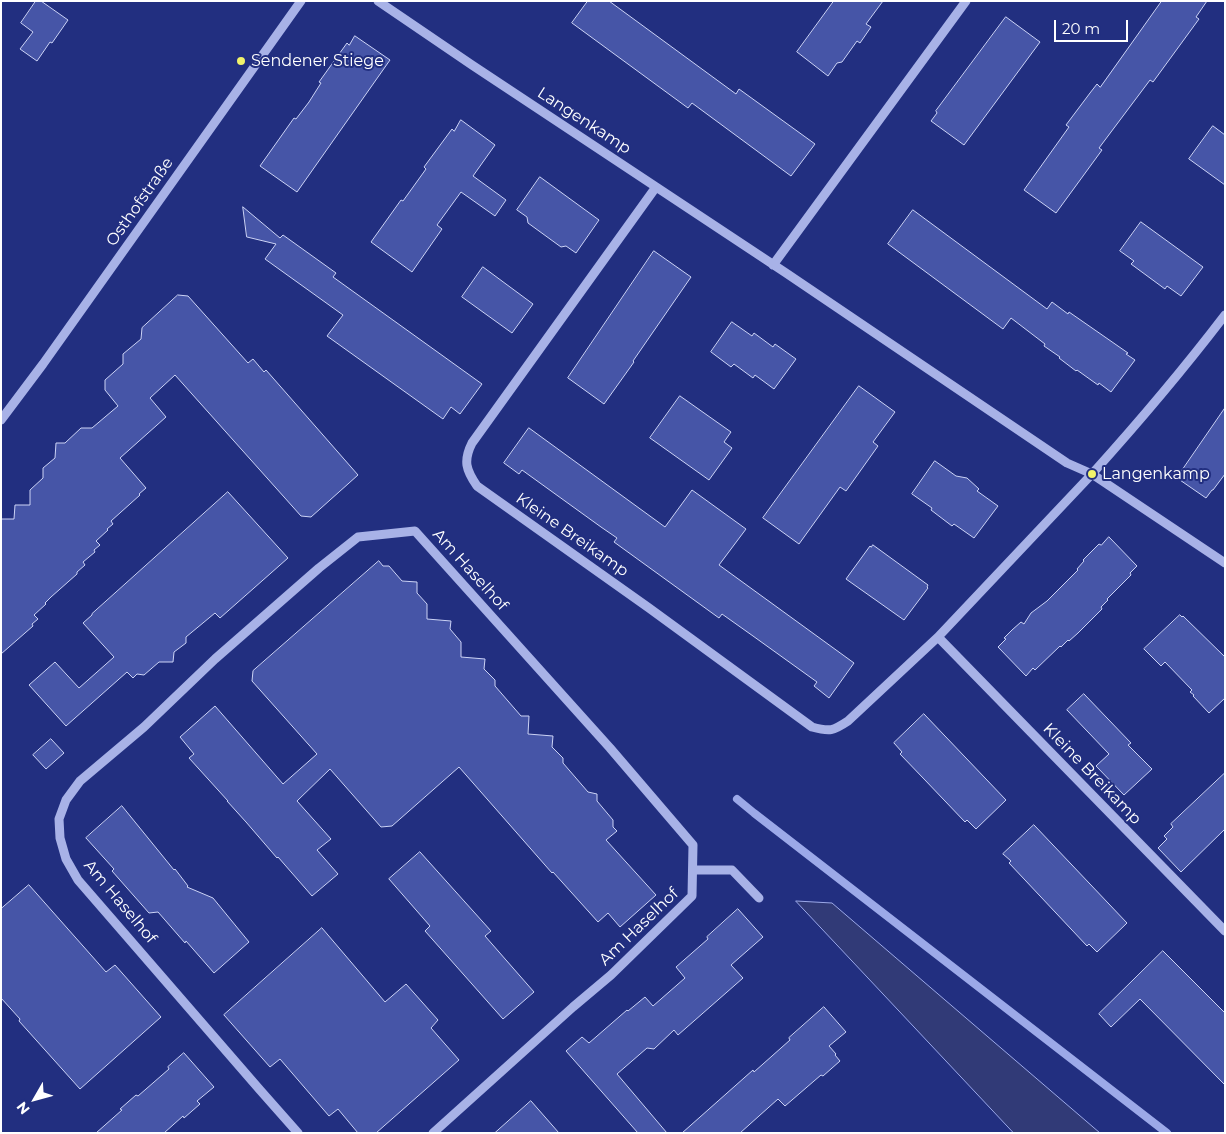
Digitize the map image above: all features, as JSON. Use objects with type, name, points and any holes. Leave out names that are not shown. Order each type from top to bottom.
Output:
[{"type":"street","name":"Osthofstraße","points":[[1,420],[49,356],[301,1]]},
{"type":"street","name":"Langenkamp","points":[[378,1],[1067,463],[1092,474],[1225,563]]},
{"type":"street","points":[[773,265],[966,1]]},
{"type":"street","name":"Kleine Breikamp","points":[[656,187],[472,443],[467,453],[466,466],[477,486],[812,727],[827,731],[838,728],[848,720],[938,637],[1092,474]]},
{"type":"street","points":[[1092,474],[1129,433],[1225,315]]},
{"type":"street","name":"Am Haselhof","points":[[298,1133],[78,880],[66,859],[60,838],[59,819],[66,800],[80,781],[144,727],[215,659],[319,568],[358,537],[415,531],[603,741],[693,845],[692,896],[611,975],[433,1133]]},
{"type":"street","name":"Kleine Breikamp","points":[[938,637],[1225,931]]},
{"type":"street","points":[[693,870],[732,870],[759,898]]},
{"type":"water","points":[[796,901],[832,903],[1100,1133],[1014,1133]]},
{"type":"building","points":[[36,1],[41,1],[68,20],[37,61],[20,49],[33,32],[21,23]]},
{"type":"building","points":[[588,1],[609,1],[736,94],[739,89],[815,144],[791,176],[692,103],[688,108],[572,23]]},
{"type":"building","points":[[834,1],[883,1],[866,24],[871,27],[860,43],[857,41],[842,62],[837,63],[828,76],[797,52]]},
{"type":"building","points":[[1162,1],[1207,1],[1196,17],[1199,19],[1153,82],[1150,80],[1099,148],[1102,150],[1056,213],[1024,190],[1069,127],[1066,125],[1097,84],[1100,87]]},
{"type":"building","points":[[1006,17],[1040,42],[964,145],[931,121],[937,113],[936,111]]},
{"type":"building","points":[[355,36],[390,60],[297,192],[260,166],[294,118],[296,119],[309,102],[321,83],[319,82],[347,43],[349,45]]},
{"type":"building","points":[[461,120],[495,145],[473,176],[506,200],[495,216],[461,192],[437,225],[442,229],[412,272],[371,242],[426,169],[424,167],[452,129],[454,131]]},
{"type":"building","points":[[1213,126],[1225,135],[1225,185],[1189,159]]},
{"type":"building","points":[[540,177],[599,220],[576,253],[566,246],[561,247],[528,223],[527,217],[517,210]]},
{"type":"building","points":[[243,207],[280,238],[283,235],[336,273],[333,277],[482,384],[460,414],[451,407],[443,419],[327,336],[343,315],[265,259],[276,244],[247,237]]},
{"type":"building","points":[[913,210],[1047,309],[1052,302],[1128,353],[1126,354],[1135,360],[1111,392],[1099,383],[1098,385],[1076,371],[1011,318],[1003,329],[888,244]]},
{"type":"building","points":[[1141,222],[1203,267],[1181,296],[1167,286],[1165,289],[1131,264],[1134,261],[1120,251]]},
{"type":"building","points":[[654,251],[691,277],[604,404],[568,378]]},
{"type":"building","points":[[483,267],[533,304],[512,333],[462,297]]},
{"type":"building","points":[[178,295],[188,296],[248,363],[253,359],[264,372],[266,370],[358,475],[311,517],[301,516],[175,375],[150,398],[166,417],[120,458],[146,488],[111,521],[113,524],[96,541],[100,545],[83,562],[85,565],[34,615],[38,619],[32,624],[33,626],[1,654],[1,519],[14,519],[15,505],[30,505],[30,490],[43,478],[43,468],[55,458],[56,443],[65,443],[81,428],[92,428],[118,406],[105,390],[105,380],[123,364],[123,354],[141,339],[142,328]]},
{"type":"building","points":[[732,322],[752,336],[754,333],[773,347],[775,344],[796,359],[774,389],[755,375],[753,378],[734,364],[731,367],[711,352]]},
{"type":"building","points":[[859,386],[895,412],[873,442],[878,446],[846,491],[840,487],[799,544],[763,518]]},
{"type":"building","points":[[680,396],[731,432],[724,442],[732,448],[709,480],[650,438]]},
{"type":"building","points":[[1225,408],[1225,474],[1206,498],[1177,478]]},
{"type":"building","points":[[529,428],[665,527],[692,490],[746,529],[719,565],[854,663],[829,698],[814,686],[817,682],[722,614],[719,618],[614,542],[617,538],[522,470],[519,474],[504,463]]},
{"type":"building","points":[[935,461],[956,476],[967,478],[979,489],[977,491],[998,506],[974,538],[954,524],[952,526],[931,510],[932,508],[912,494]]},
{"type":"building","points":[[228,492],[288,558],[220,618],[215,613],[186,637],[186,643],[174,652],[173,662],[159,662],[144,675],[137,674],[133,678],[127,672],[66,726],[29,685],[55,662],[79,688],[114,657],[83,623]]},
{"type":"building","points":[[1109,537],[1137,566],[1130,573],[1131,575],[1107,599],[1101,607],[1102,609],[1078,633],[1060,646],[1035,670],[1033,668],[1026,676],[998,647],[1012,630],[1021,622],[1024,624],[1031,613],[1047,601],[1078,570],[1083,560]]},
{"type":"building","points":[[873,545],[928,585],[928,588],[904,620],[846,579],[870,546]]},
{"type":"building","points":[[379,561],[383,566],[389,566],[402,581],[417,582],[417,593],[427,604],[427,619],[451,621],[450,629],[461,642],[461,657],[485,659],[484,669],[495,680],[495,686],[521,716],[529,716],[528,734],[553,736],[552,747],[563,758],[563,763],[588,792],[597,794],[597,801],[613,820],[613,827],[617,831],[606,840],[656,895],[620,927],[608,913],[598,922],[552,873],[459,767],[392,826],[381,827],[330,769],[297,801],[331,839],[317,850],[338,874],[312,896],[189,758],[194,754],[180,737],[215,706],[283,784],[317,754],[252,681],[253,671]]},
{"type":"building","points":[[1180,615],[1225,657],[1225,698],[1209,713],[1190,692],[1192,690],[1165,662],[1161,666],[1144,649]]},
{"type":"building","points":[[1084,694],[1131,743],[1128,745],[1152,769],[1124,795],[1096,766],[1109,754],[1067,710]]},
{"type":"building","points":[[924,714],[1006,800],[976,829],[967,820],[965,822],[900,754],[902,752],[894,743]]},
{"type":"building","points":[[51,739],[64,753],[46,769],[33,755]]},
{"type":"building","points":[[1225,773],[1225,829],[1181,872],[1158,848],[1167,839],[1164,836],[1173,827],[1171,824]]},
{"type":"building","points":[[122,806],[175,869],[187,887],[213,898],[249,942],[214,973],[158,912],[149,913],[112,871],[114,869],[86,838]]},
{"type":"building","points":[[1034,825],[1127,923],[1097,952],[1089,944],[1087,946],[1009,863],[1011,861],[1003,854]]},
{"type":"building","points":[[420,852],[491,931],[485,936],[534,992],[503,1019],[425,931],[430,926],[389,879]]},
{"type":"building","points":[[29,885],[106,972],[115,965],[161,1017],[80,1089],[1,998],[1,909]]},
{"type":"building","points":[[738,909],[763,937],[731,965],[743,978],[678,1035],[674,1030],[654,1049],[647,1048],[617,1074],[667,1133],[638,1133],[566,1051],[582,1037],[589,1043],[645,997],[653,1006],[685,978],[676,967]]},
{"type":"building","points":[[322,928],[385,1002],[406,984],[438,1020],[431,1028],[459,1060],[376,1133],[358,1133],[338,1109],[329,1116],[280,1059],[270,1067],[224,1015]]},
{"type":"building","points":[[1163,951],[1225,1013],[1225,1085],[1140,999],[1111,1027],[1099,1014]]},
{"type":"building","points":[[824,1007],[846,1032],[829,1046],[840,1061],[785,1106],[778,1099],[740,1133],[682,1133],[753,1070],[754,1072]]},
{"type":"building","points":[[184,1053],[214,1087],[197,1101],[200,1104],[164,1133],[96,1133],[122,1110],[120,1109],[169,1069],[168,1067]]},
{"type":"building","points":[[531,1101],[559,1133],[495,1133]]},
{"type":"waterway","points":[[737,799],[1167,1133]]},
{"type":"place","name":"Sendener Stiege","points":[[241,61]]},
{"type":"place","name":"Langenkamp","points":[[1092,474]]}]
